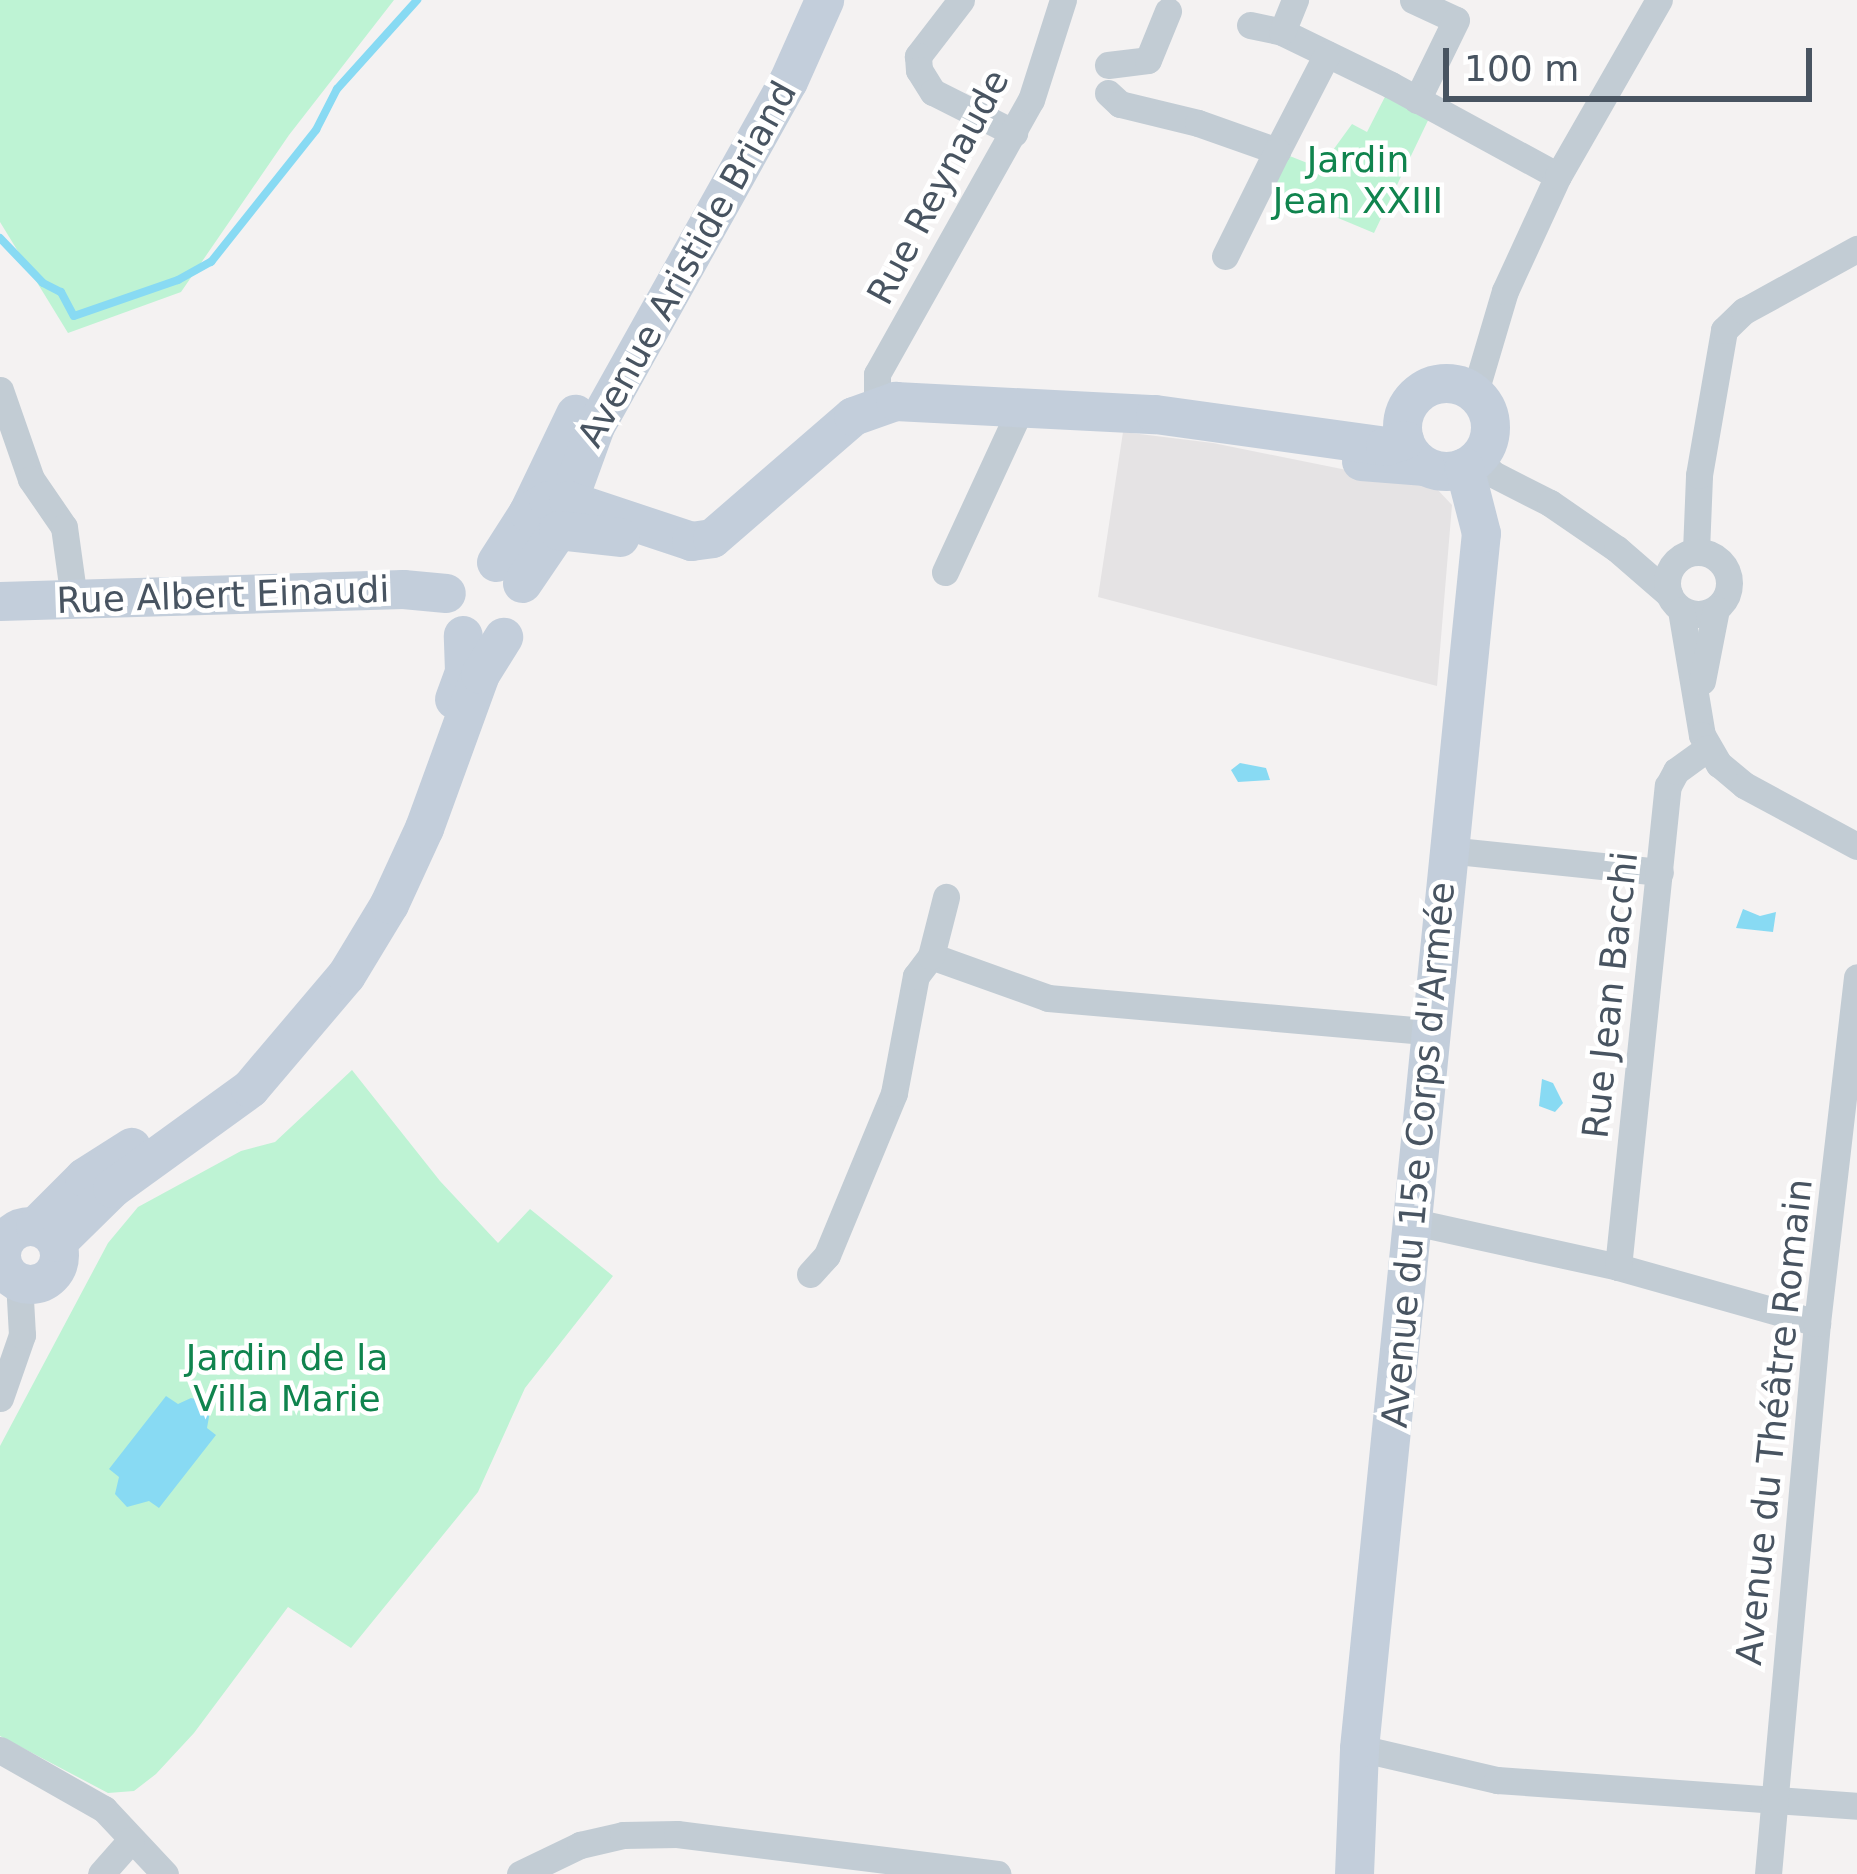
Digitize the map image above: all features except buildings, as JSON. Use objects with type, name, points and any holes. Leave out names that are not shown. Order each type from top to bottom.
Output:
[{"type":"main road","name":"Avenue Aristide Briand","points":[[551,514],[536,487],[620,329],[777,61],[804,0]]},
{"type":"main road","name":"Avenue Aristide Briand","points":[[551,514],[595,426],[788,82],[824,0]]},
{"type":"main road","points":[[1443,458],[1405,411],[1428,386],[1446,383],[1474,392]]},
{"type":"main road","name":"Avenue du 15e Corps d'Armée","points":[[1348,1865],[1480,516],[1443,458],[1490,424],[1474,392]]},
{"type":"main road","points":[[551,514],[701,542],[739,519],[826,436],[877,406],[915,400],[1155,415],[1443,458]]},
{"type":"main road","points":[[551,514],[682,554],[710,553],[870,420],[904,411],[1148,426],[1383,465],[1443,458]]},
{"type":"main road","points":[[25,1252],[250,1088],[287,1051],[346,975],[389,904],[424,828],[480,674],[503,637],[521,620],[509,573],[551,514]]},
{"type":"main road","points":[[25,1252],[84,1177],[252,1065],[344,955],[380,898],[464,671],[463,635],[448,616],[446,593],[463,567],[509,573]]},
{"type":"main road","name":"Rue Albert Einaudi","points":[[0,601],[404,589],[446,593]]},
{"type":"main road","points":[[463,635],[490,641],[503,637]]},
{"type":"street","points":[[961,0],[918,56],[919,70],[933,92],[1014,133]]},
{"type":"street","name":"Rue Reynaude","points":[[877,406],[877,374],[1031,100],[1063,0]]},
{"type":"street","points":[[1282,32],[1295,0]]},
{"type":"street","points":[[1413,0],[1456,20],[1417,100]]},
{"type":"street","points":[[1474,392],[1505,291],[1558,176],[1659,0]]},
{"type":"street","points":[[1168,11],[1148,60],[1108,79],[1120,104],[1198,123],[1277,151]]},
{"type":"street","points":[[1250,25],[1282,32],[1327,54],[1558,176]]},
{"type":"street","points":[[1225,256],[1327,54]]},
{"type":"street","points":[[1857,249],[1744,311],[1724,329],[1686,556],[1666,580],[1699,697],[1708,748],[1731,776],[1857,846]]},
{"type":"street","points":[[0,390],[31,479],[64,527],[74,599]]},
{"type":"street","points":[[946,572],[1016,418]]},
{"type":"street","points":[[1443,458],[1550,503],[1617,549],[1675,602],[1701,614],[1716,609]]},
{"type":"street","points":[[1480,516],[1516,488]]},
{"type":"street","points":[[1617,549],[1714,555],[1726,569],[1730,587],[1716,609],[1699,697]]},
{"type":"street","name":"Rue Jean Bacchi","points":[[1618,1267],[1671,778],[1708,748]]},
{"type":"street","points":[[1447,850],[1660,872]]},
{"type":"street","points":[[810,1274],[826,1255],[894,1094],[916,976],[931,956],[946,897]]},
{"type":"street","points":[[931,956],[1048,998],[1428,1030]]},
{"type":"street","name":"Avenue du Théâtre Romain","points":[[1768,1874],[1817,1323],[1857,977]]},
{"type":"street","points":[[1414,1222],[1618,1267],[1817,1323]]},
{"type":"street","points":[[0,1398],[22,1335],[25,1252]]},
{"type":"street","points":[[1358,1748],[1497,1780],[1857,1806]]},
{"type":"street","points":[[0,1750],[104,1809],[165,1874]]},
{"type":"street","points":[[520,1874],[580,1845],[623,1835],[677,1834],[998,1874]]},
{"type":"street","points":[[101,1874],[130,1840]]},
{"type":"shaded area","points":[[1123,432],[1213,443],[1436,488],[1452,505],[1437,686],[1098,597]]},
{"type":"green space","points":[[0,0],[394,0],[289,135],[181,292],[68,333],[0,222]]},
{"type":"green space","name":"Jardin Jean XXIII","points":[[1391,85],[1433,110],[1374,233],[1259,185],[1277,151],[1320,168],[1352,124],[1367,132]]},
{"type":"green space","name":"Jardin de la Villa Marie","points":[[352,1070],[440,1181],[498,1243],[530,1209],[613,1276],[525,1388],[478,1492],[351,1648],[288,1607],[194,1733],[156,1774],[134,1791],[108,1793],[0,1736],[0,1446],[108,1243],[138,1207],[241,1151],[275,1142]]},
{"type":"water","points":[[1240,763],[1266,768],[1270,780],[1238,782],[1231,770]]},
{"type":"water","points":[[1743,909],[1760,916],[1776,912],[1773,932],[1736,928]]},
{"type":"water","points":[[1542,1079],[1553,1083],[1563,1103],[1555,1112],[1539,1106]]},
{"type":"water","points":[[166,1396],[178,1404],[191,1398],[203,1401],[210,1411],[207,1428],[216,1435],[159,1508],[149,1501],[127,1507],[115,1494],[119,1477],[109,1469]]},
{"type":"waterway","points":[[0,238],[43,283],[61,292],[74,316],[178,280],[211,262],[316,130],[337,89],[417,0]]}]
